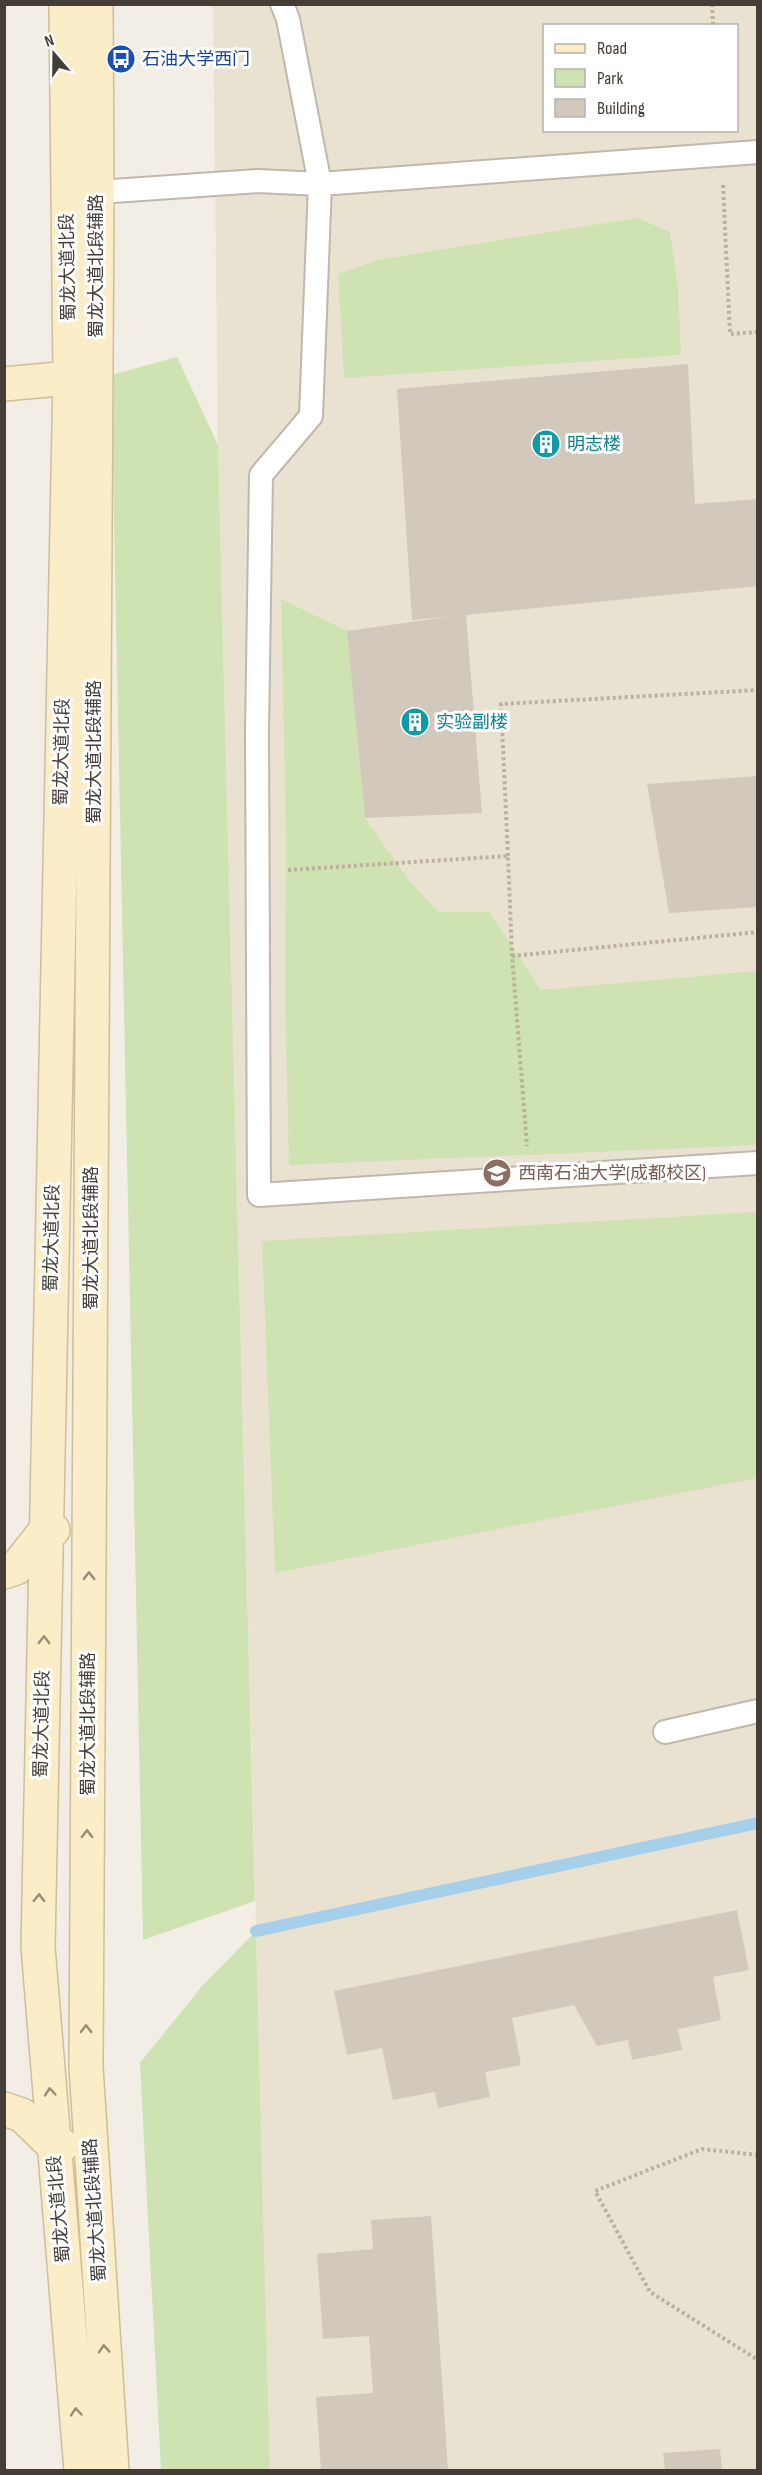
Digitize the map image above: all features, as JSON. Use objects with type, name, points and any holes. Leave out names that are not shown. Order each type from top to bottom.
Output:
[{"type":"main road","name":"蜀龙大道北段","points":[[66,4],[82,193],[70,378],[38,1947],[81,2470]]},
{"type":"main road","name":"蜀龙大道北段辅路","points":[[96,4],[82,193],[89,1529],[86,2067],[112,2470]]},
{"type":"main road","points":[[4,384],[70,378]]},
{"type":"main road","points":[[4,1572],[16,1568],[46,1530],[89,1529]]},
{"type":"main road","points":[[4,2109],[22,2115],[54,2146],[91,2141]]},
{"type":"lane","points":[[282,4],[288,19],[320,184],[311,416],[261,475],[257,732],[260,1195],[758,1163]]},
{"type":"lane","points":[[82,193],[258,181],[320,184],[758,152]]},
{"type":"lane","points":[[665,1732],[758,1711]]},
{"type":"path","points":[[712,4],[713,24]]},
{"type":"path","points":[[722,154],[730,333],[758,332]]},
{"type":"path","points":[[530,1178],[513,956],[501,704],[758,690]]},
{"type":"path","points":[[257,872],[508,856]]},
{"type":"path","points":[[513,956],[758,932]]},
{"type":"path","points":[[758,2155],[702,2149],[595,2191],[650,2292],[758,2360]]},
{"type":"shaded area","name":"西南石油大学(成都校区)","points":[[213,5],[757,5],[757,2470],[270,2470],[218,445]]},
{"type":"green space","points":[[637,218],[670,232],[678,288],[681,355],[344,378],[338,274],[377,260]]},
{"type":"green space","points":[[177,357],[218,445],[255,1901],[143,1940],[111,375]]},
{"type":"green space","points":[[281,599],[347,631],[365,818],[408,879],[438,912],[489,912],[541,990],[757,971],[757,1145],[289,1165]]},
{"type":"green space","points":[[757,1212],[757,1478],[275,1573],[262,1241]]},
{"type":"green space","points":[[256,1931],[270,2470],[161,2470],[140,2063],[203,1985]]},
{"type":"building","name":"明志楼","points":[[688,364],[695,504],[758,499],[758,586],[466,615],[482,813],[365,818],[347,631],[447,617],[412,620],[397,389]]},
{"type":"building","points":[[758,776],[758,907],[669,913],[647,784]]},
{"type":"building","points":[[737,1910],[749,1970],[713,1977],[721,2020],[678,2029],[682,2050],[632,2060],[628,2040],[597,2046],[574,2005],[512,2018],[521,2065],[485,2072],[490,2097],[438,2108],[435,2092],[393,2100],[382,2048],[347,2055],[334,1991]]},
{"type":"building","points":[[431,2216],[448,2470],[321,2470],[316,2397],[373,2393],[369,2336],[323,2339],[317,2254],[373,2249],[371,2220]]},
{"type":"building","points":[[720,2449],[722,2470],[665,2470],[663,2453]]},
{"type":"waterway","points":[[256,1931],[758,1823]]},
{"type":"place","name":"石油大学西门","points":[[121,59]]},
{"type":"place","name":"明志楼","points":[[546,444]]},
{"type":"place","name":"实验副楼","points":[[415,722]]},
{"type":"place","name":"西南石油大学(成都校区)","points":[[497,1173]]}]
